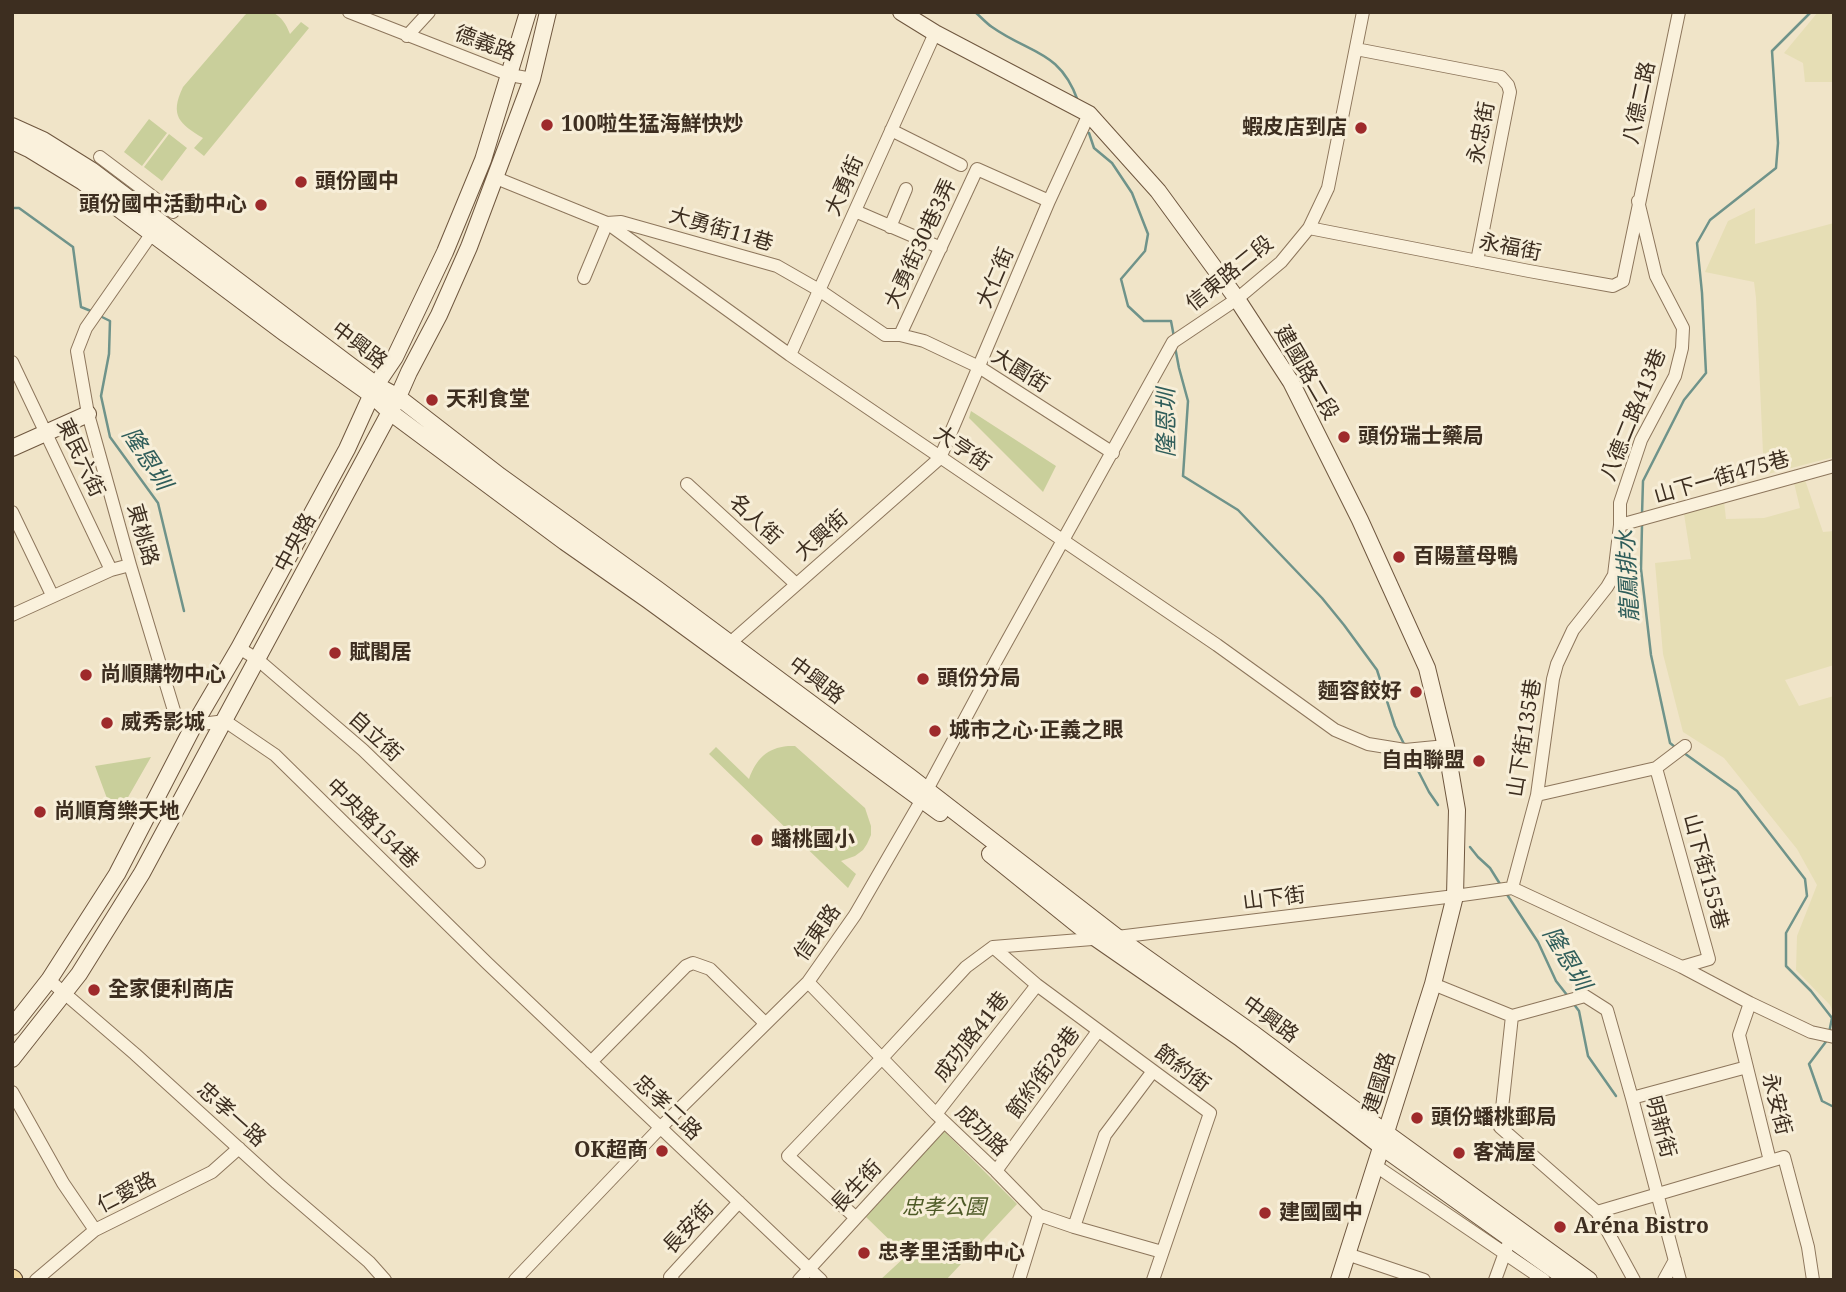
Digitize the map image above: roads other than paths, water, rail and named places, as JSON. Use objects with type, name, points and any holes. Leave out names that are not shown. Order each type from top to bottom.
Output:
[{"type":"street","name":"德義路","points":[[349,12],[510,75],[532,79]]},
{"type":"street","points":[[407,36],[429,12]]},
{"type":"street","name":"中央路","points":[[12,1027],[49,980],[117,874],[194,725],[239,648],[395,356],[445,252],[483,160],[528,12]]},
{"type":"street","name":"中央路","points":[[12,1059],[79,974],[142,873],[398,397],[439,316],[496,178],[532,79],[548,12]]},
{"type":"street","name":"建國路二段","points":[[901,12],[1089,114],[1158,191],[1237,299],[1291,382],[1360,520],[1427,668],[1446,746],[1457,810],[1455,897]]},
{"type":"street","name":"信東路二段","points":[[1063,541],[1175,341],[1237,299],[1281,262],[1309,228],[1328,188],[1363,12]]},
{"type":"street","name":"八德二路","points":[[1638,201],[1679,12]]},
{"type":"street","name":"大勇街","points":[[790,355],[936,33]]},
{"type":"street","name":"永忠街","points":[[1356,49],[1501,77],[1508,85],[1510,92],[1477,261]]},
{"type":"street","name":"大仁街","points":[[940,458],[1049,201],[1089,114]]},
{"type":"street","name":"中興路","points":[[12,126],[43,140],[90,170],[156,228]]},
{"type":"street","points":[[891,130],[961,165]]},
{"type":"street","name":"中興路","points":[[12,141],[156,228],[375,391],[390,412],[496,481],[730,643],[924,796],[947,818],[1097,939],[1589,1280]]},
{"type":"street","points":[[100,157],[173,212]]},
{"type":"street","name":"大勇街30巷3弄","points":[[900,335],[977,169],[1049,201]]},
{"type":"street","name":"大亨街","points":[[496,178],[607,223],[790,355],[1217,645],[1335,730],[1368,744],[1408,750],[1446,746]]},
{"type":"street","points":[[890,227],[906,189]]},
{"type":"street","name":"永福街","points":[[1309,228],[1613,286],[1623,281],[1638,201]]},
{"type":"street","name":"八德二路413巷","points":[[1625,524],[1620,503],[1641,440],[1675,376],[1682,348],[1683,328],[1656,276],[1638,201]]},
{"type":"street","points":[[855,211],[941,248]]},
{"type":"street","name":"大勇街11巷","points":[[607,223],[621,222],[777,266],[820,290],[885,335],[900,335]]},
{"type":"street","points":[[584,278],[607,223]]},
{"type":"street","name":"東桃路","points":[[156,228],[86,328],[77,351],[88,414],[175,714],[194,725]]},
{"type":"street","name":"大園街","points":[[900,335],[925,341],[979,367],[1112,453]]},
{"type":"street","name":"東民六街","points":[[12,362],[111,570]]},
{"type":"street","name":"中興路","points":[[375,391],[398,397],[565,542],[1251,1032],[1508,1245],[1568,1280]]},
{"type":"street","points":[[12,447],[88,414]]},
{"type":"street","name":"大興街","points":[[730,643],[940,458]]},
{"type":"street","name":"山下一街475巷","points":[[1625,524],[1834,466]]},
{"type":"street","name":"名人街","points":[[687,484],[796,584]]},
{"type":"street","points":[[12,512],[52,595]]},
{"type":"street","name":"山下街135巷","points":[[1507,889],[1537,795],[1557,664],[1573,630],[1614,575],[1625,524]]},
{"type":"street","name":"信東路","points":[[515,1280],[660,1128],[808,982],[855,915],[924,796],[1063,541]]},
{"type":"street","points":[[12,615],[111,570],[130,565]]},
{"type":"street","name":"自立街","points":[[239,648],[257,659],[363,750],[479,862]]},
{"type":"street","points":[[194,725],[225,721]]},
{"type":"street","name":"中央路154巷","points":[[225,721],[275,755],[486,963]]},
{"type":"street","points":[[1537,795],[1656,768],[1684,747]]},
{"type":"street","name":"山下街155巷","points":[[1656,768],[1709,959],[1682,967]]},
{"type":"street","points":[[1507,889],[1682,967],[1750,1003],[1819,1034],[1834,1037]]},
{"type":"street","name":"山下街","points":[[993,947],[1117,937],[1507,889]]},
{"type":"street","name":"建國路","points":[[1339,1280],[1433,984],[1455,897]]},
{"type":"street","points":[[855,1217],[788,1156],[966,967],[993,947]]},
{"type":"street","name":"節約街","points":[[993,947],[1037,985],[1210,1113],[1153,1280]]},
{"type":"street","name":"忠孝二路","points":[[486,963],[821,1280]]},
{"type":"street","points":[[591,1062],[686,966],[693,963],[710,969],[765,1023]]},
{"type":"street","name":"忠孝一路","points":[[49,980],[276,1183],[369,1262],[385,1280]]},
{"type":"street","name":"成功路","points":[[808,982],[1039,1215],[1162,1252]]},
{"type":"street","points":[[1433,984],[1512,1016],[1500,1127],[1597,1212],[1633,1280]]},
{"type":"street","name":"成功路41巷","points":[[940,1118],[1037,985]]},
{"type":"street","name":"明新街","points":[[1512,1016],[1575,998],[1607,1010],[1680,1280]]},
{"type":"street","name":"永安街","points":[[1750,1003],[1739,1035],[1746,1067],[1770,1161],[1784,1157],[1808,1247],[1813,1280]]},
{"type":"street","name":"節約街28巷","points":[[996,1171],[1098,1031]]},
{"type":"street","points":[[1632,1098],[1746,1067]]},
{"type":"street","points":[[1074,1227],[1105,1135],[1153,1071]]},
{"type":"street","points":[[12,1092],[63,1183],[95,1230]]},
{"type":"street","name":"長生街","points":[[799,1280],[940,1118]]},
{"type":"street","name":"仁愛路","points":[[36,1280],[95,1230],[212,1172],[239,1148]]},
{"type":"street","points":[[1597,1212],[1770,1161]]},
{"type":"street","points":[[1376,1166],[1508,1245],[1544,1280]]},
{"type":"street","name":"長安街","points":[[673,1280],[670,1277],[739,1202]]},
{"type":"street","points":[[1018,1280],[1039,1215]]},
{"type":"street","points":[[1495,1280],[1508,1245]]},
{"type":"street","points":[[1347,1254],[1422,1279]]},
{"type":"street","points":[[1664,1280],[1675,1260]]},
{"type":"waterway","name":"隆恩圳","points":[[975,12],[1006,36],[1053,62],[1071,84],[1078,101]]},
{"type":"waterway","name":"龍鳳排水","points":[[1642,515],[1643,481],[1684,400],[1706,373],[1697,243],[1710,220],[1776,168],[1778,143],[1772,51],[1811,12]]},
{"type":"waterway","name":"隆恩圳","points":[[1089,133],[1094,148],[1112,163],[1132,193],[1148,234],[1145,251],[1121,279],[1128,306],[1144,321],[1171,321],[1174,337]]},
{"type":"waterway","name":"隆恩圳","points":[[12,208],[19,208],[73,247],[81,307],[91,311]]},
{"type":"waterway","name":"隆恩圳","points":[[100,316],[110,321],[109,354],[101,396],[110,437],[158,503],[184,611]]},
{"type":"waterway","name":"隆恩圳","points":[[1175,347],[1188,401],[1183,476],[1238,510],[1322,598],[1377,670],[1395,726],[1404,744]]},
{"type":"waterway","name":"龍鳳排水","points":[[1642,525],[1641,569],[1651,655],[1670,743],[1675,747]]},
{"type":"waterway","name":"隆恩圳","points":[[1409,753],[1438,805]]},
{"type":"waterway","name":"龍鳳排水","points":[[1684,753],[1737,791],[1805,879],[1807,896],[1786,933],[1786,966],[1811,991],[1832,1018],[1829,1033]]},
{"type":"waterway","name":"隆恩圳","points":[[1470,847],[1490,868],[1500,884]]},
{"type":"waterway","name":"隆恩圳","points":[[1506,893],[1538,942],[1556,981],[1567,995]]},
{"type":"waterway","name":"隆恩圳","points":[[1573,1003],[1579,1011],[1588,1056],[1616,1096]]},
{"type":"waterway","name":"龍鳳排水","points":[[1828,1039],[1809,1064],[1822,1101],[1834,1107]]},
{"type":"place","name":"100啦生猛海鮮快炒","points":[[547,125]]},
{"type":"place","name":"蝦皮店到店","points":[[1361,128]]},
{"type":"place","name":"頭份國中","points":[[301,182]]},
{"type":"place","name":"頭份國中活動中心","points":[[261,205]]},
{"type":"place","name":"天利食堂","points":[[432,400]]},
{"type":"place","name":"頭份瑞士藥局","points":[[1344,437]]},
{"type":"place","name":"百陽薑母鴨","points":[[1399,557]]},
{"type":"place","name":"賦閣居","points":[[335,653]]},
{"type":"place","name":"尚順購物中心","points":[[86,675]]},
{"type":"place","name":"頭份分局","points":[[923,679]]},
{"type":"place","name":"麵容餃好","points":[[1416,692]]},
{"type":"place","name":"威秀影城","points":[[107,723]]},
{"type":"place","name":"城市之心‧正義之眼","points":[[935,731]]},
{"type":"place","name":"自由聯盟","points":[[1479,761]]},
{"type":"place","name":"尚順育樂天地","points":[[40,812]]},
{"type":"place","name":"蟠桃國小","points":[[757,840]]},
{"type":"place","name":"全家便利商店","points":[[94,990]]},
{"type":"place","name":"頭份蟠桃郵局","points":[[1417,1118]]},
{"type":"place","name":"OK超商","points":[[662,1151]]},
{"type":"place","name":"客満屋","points":[[1459,1153]]},
{"type":"place","name":"建國國中","points":[[1265,1213]]},
{"type":"place","name":"Aréna Bistro","points":[[1560,1227]]},
{"type":"place","name":"忠孝里活動中心","points":[[864,1253]]},
{"type":"park label","name":"忠孝公園","points":[[944,1208]]}]
